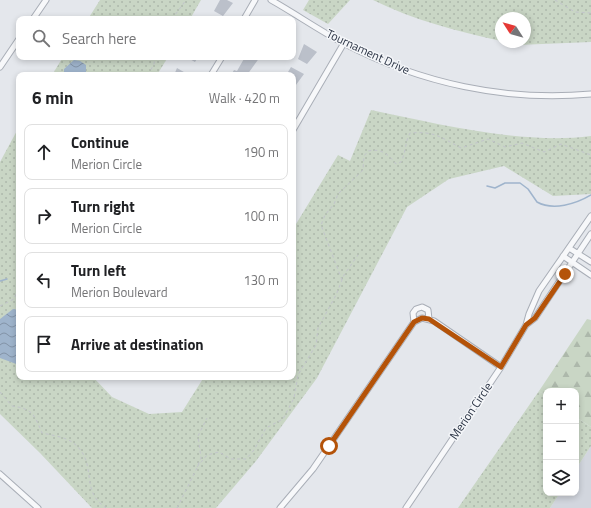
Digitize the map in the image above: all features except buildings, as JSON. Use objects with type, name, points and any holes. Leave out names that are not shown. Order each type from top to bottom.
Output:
[{"type":"street","points":[[35,16],[46,0]]},
{"type":"street","points":[[246,16],[255,0]]},
{"type":"street","name":"Tournament Drive","points":[[272,0],[344,43],[404,70],[475,89],[540,96],[591,94]]},
{"type":"street","points":[[0,67],[16,43]]},
{"type":"street","points":[[296,125],[344,43]]},
{"type":"street","points":[[213,72],[220,60]]},
{"type":"street","points":[[526,325],[539,291],[591,216]]},
{"type":"street","points":[[526,325],[535,318],[591,234]]},
{"type":"street","points":[[569,248],[591,262]]},
{"type":"street","points":[[563,256],[591,275]]},
{"type":"street","points":[[414,322],[413,313],[416,309],[422,307],[428,310],[429,319]]},
{"type":"street","points":[[280,508],[312,469],[414,322],[422,318],[429,319],[501,367]]},
{"type":"street","name":"Merion Circle","points":[[406,508],[501,367],[526,325]]},
{"type":"street","points":[[0,474],[38,508]]},
{"type":"path","points":[[174,16],[186,0]]},
{"type":"path","points":[[555,0],[574,12],[591,13]]},
{"type":"path","points":[[150,72],[155,60]]},
{"type":"path","points":[[342,280],[321,225],[325,215],[334,204],[338,194],[363,170],[364,156],[368,151],[375,150],[384,152],[396,164],[401,162],[406,152],[406,140],[410,132],[424,132],[437,134],[461,148],[488,139],[505,147],[522,143],[544,152],[561,144],[591,155]]},
{"type":"path","points":[[197,467],[208,455],[219,452],[231,459],[246,459],[254,450],[266,428],[283,419],[294,398],[298,375],[316,345],[318,328],[342,280],[358,255]]},
{"type":"path","points":[[0,306],[14,299],[16,294]]},
{"type":"path","points":[[0,392],[12,406],[26,408],[34,413],[42,432],[71,441],[76,446],[85,457],[89,469],[91,487],[97,500],[106,508]]},
{"type":"path","points":[[177,508],[201,458],[198,436],[207,418]]},
{"type":"shaded area","points":[[591,446],[591,508],[550,508],[558,496],[579,496],[579,464]]},
{"type":"green space","points":[[100,0],[201,0],[192,16],[90,16]]},
{"type":"green space","points":[[309,0],[350,0],[328,24],[303,10]]},
{"type":"green space","points":[[373,0],[591,0],[591,42],[531,44],[531,12],[495,12],[495,40],[419,19]]},
{"type":"green space","points":[[61,60],[166,60],[159,72],[54,72]]},
{"type":"green space","points":[[371,110],[481,132],[537,138],[591,136],[591,194],[553,196],[504,166],[449,179],[407,207],[317,378],[256,461],[216,508],[92,508],[40,453],[0,414],[0,162],[16,133],[16,380],[96,380],[112,397],[149,414],[182,412],[202,380],[296,380],[296,224],[338,155],[350,161]]},
{"type":"green space","points":[[587,319],[591,320],[591,427],[579,419],[579,388],[543,388],[543,394],[539,391]]},
{"type":"green space","points":[[539,391],[543,394],[543,496],[558,496],[550,508],[458,508]]},
{"type":"green space","points":[[579,419],[591,427],[591,446],[579,464]]},
{"type":"water","points":[[74,60],[80,61],[86,65],[86,72],[64,72],[64,69]]},
{"type":"water","points":[[13,309],[16,310],[16,364],[0,358],[0,319]]},
{"type":"waterway","points":[[487,186],[495,188],[505,183],[520,183],[528,189],[537,202],[550,206],[572,204],[591,195]]},
{"type":"waterway","points":[[0,281],[7,279]]},
{"type":"route","points":[[329,446],[414,322],[422,318],[434,321],[501,367],[512,351],[526,325],[535,318],[565,274]]}]
